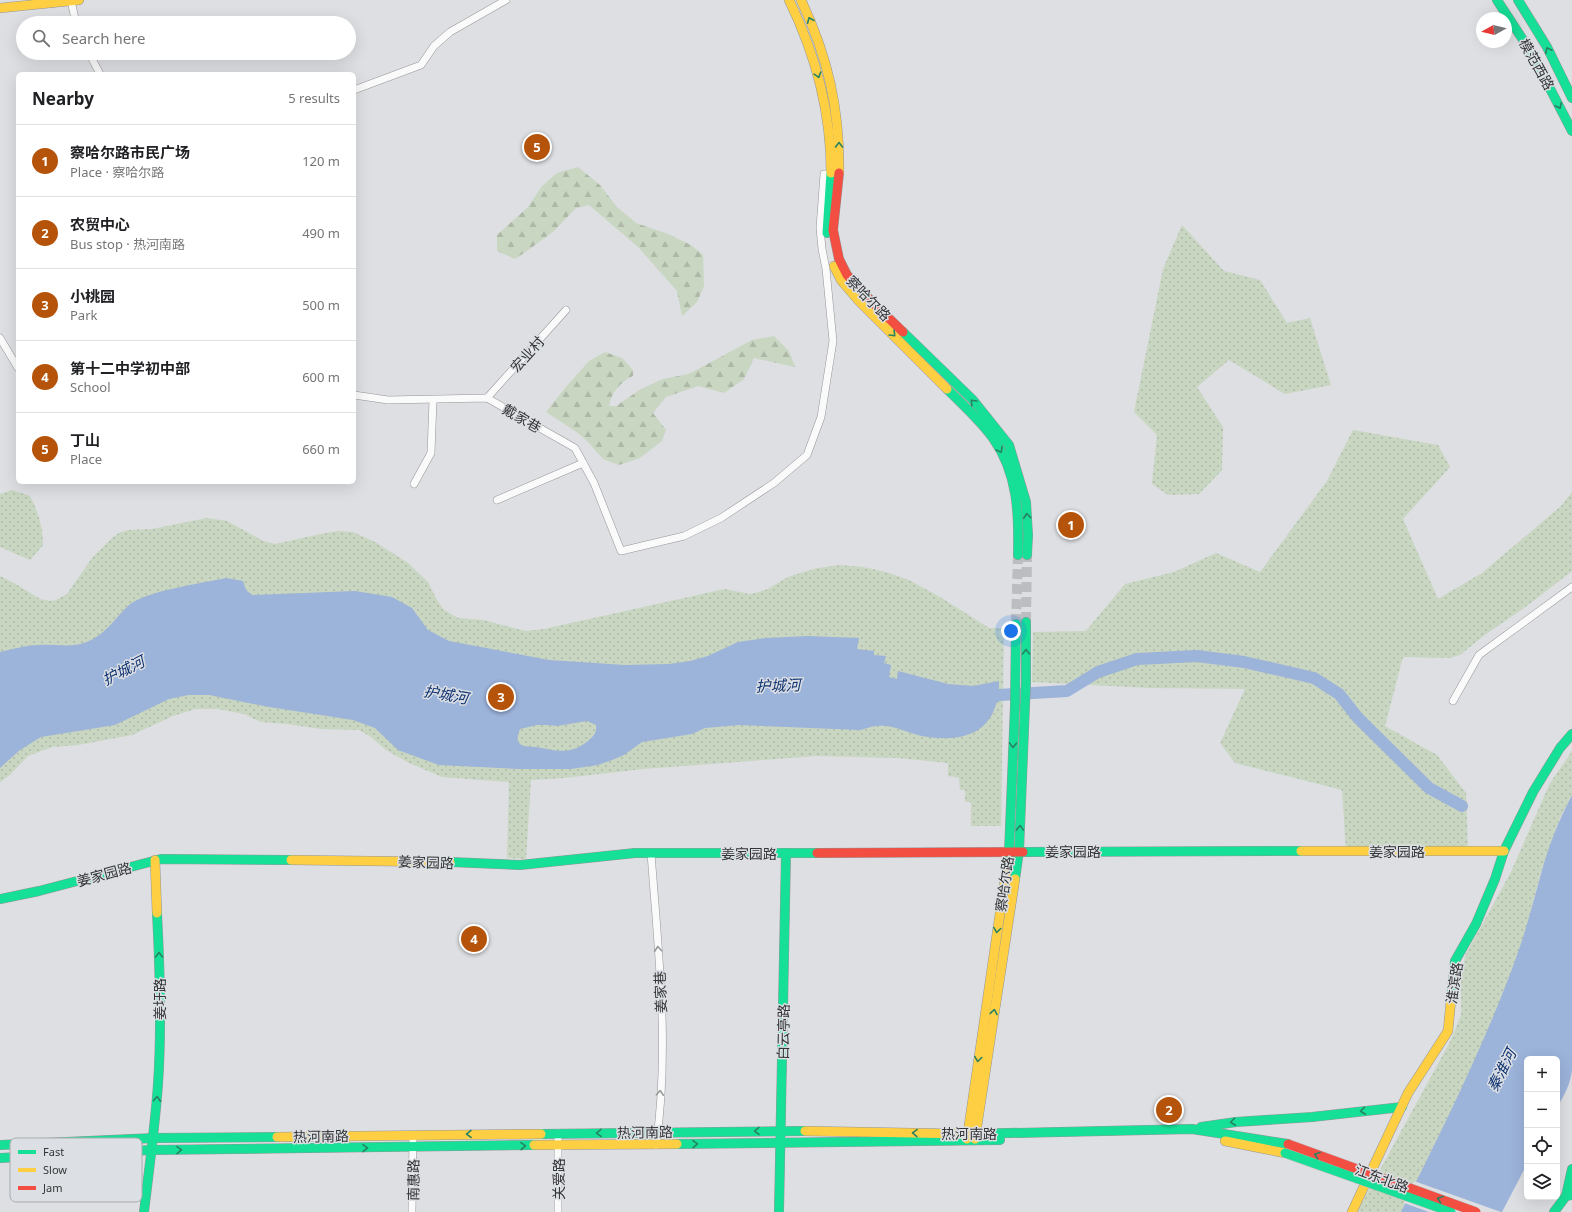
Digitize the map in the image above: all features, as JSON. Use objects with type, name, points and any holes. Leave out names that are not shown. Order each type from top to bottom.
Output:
[{"type":"main road","points":[[0,8],[75,0]]},
{"type":"main road","name":"察哈尔路","points":[[789,0],[807,41],[825,97],[835,174]]},
{"type":"main road","name":"察哈尔路","points":[[801,0],[824,55],[830,75],[837,112],[835,174],[826,231],[830,253],[836,271],[841,280],[860,301],[981,424],[1001,450],[1014,484],[1019,533],[1023,555]]},
{"type":"main road","name":"模范西路","points":[[1497,0],[1532,52],[1572,131]]},
{"type":"main road","name":"模范西路","points":[[1518,0],[1547,47],[1572,98]]},
{"type":"main road","name":"察哈尔路","points":[[971,1137],[1019,851],[1026,682],[1026,622]]},
{"type":"main road","name":"察哈尔路","points":[[971,1137],[1009,852],[1015,706],[1016,624]]},
{"type":"main road","name":"淮滨路","points":[[1352,1212],[1408,1093],[1448,1031],[1455,961],[1476,924],[1495,879],[1504,851],[1533,792],[1560,748],[1572,734]]},
{"type":"main road","name":"姜家园路","points":[[0,899],[38,891],[162,859],[415,861],[520,865],[635,853],[1504,851]]},
{"type":"main road","name":"白云亭路","points":[[779,1212],[780,1143],[782,1131],[786,853]]},
{"type":"main road","name":"姜圩路","points":[[144,1212],[151,1150],[154,1138],[159,1067],[159,950],[155,860]]},
{"type":"main road","points":[[1192,1129],[1236,1122],[1312,1117],[1402,1107]]},
{"type":"main road","name":"热河南路","points":[[142,1150],[780,1143],[1192,1129],[1287,1149]]},
{"type":"main road","name":"热河南路","points":[[142,1139],[782,1131],[971,1137],[1192,1134],[1287,1149]]},
{"type":"main road","name":"热河南路","points":[[0,1145],[10,1145]]},
{"type":"main road","name":"江东北路","points":[[1287,1149],[1451,1212]]},
{"type":"main road","name":"江东北路","points":[[1287,1149],[1476,1212]]},
{"type":"main road","name":"热河南路","points":[[0,1158],[10,1157]]},
{"type":"main road","points":[[1554,1212],[1561,1201],[1569,1196],[1566,1188],[1572,1169]]},
{"type":"street","points":[[75,0],[76,16]]},
{"type":"street","points":[[356,89],[421,65],[434,46],[450,32],[506,0]]},
{"type":"street","points":[[93,60],[99,72]]},
{"type":"street","name":"戴家巷","points":[[356,395],[388,400],[487,398],[575,448],[594,482],[621,551],[684,536],[722,518],[774,483],[807,455],[821,417],[832,341],[826,269],[820,228],[824,174],[835,174]]},
{"type":"street","name":"宏业村","points":[[487,398],[566,310]]},
{"type":"street","points":[[0,338],[16,365]]},
{"type":"street","points":[[414,484],[431,453],[433,400]]},
{"type":"street","points":[[497,500],[583,463]]},
{"type":"street","points":[[1453,701],[1479,655],[1572,587]]},
{"type":"street","name":"姜家巷","points":[[651,853],[660,968],[662,1052],[656,1145]]},
{"type":"street","name":"关爱路","points":[[558,1133],[558,1212]]},
{"type":"street","name":"南惠路","points":[[412,1212],[414,1135]]},
{"type":"green space","points":[[578,167],[600,185],[617,207],[636,223],[668,234],[691,245],[703,255],[704,286],[697,302],[682,316],[677,291],[638,247],[589,205],[576,208],[554,231],[515,259],[497,251],[497,235],[528,207],[542,186],[557,173]]},
{"type":"green space","points":[[1182,225],[1224,271],[1260,280],[1287,323],[1310,318],[1331,385],[1285,394],[1229,360],[1197,387],[1223,427],[1222,470],[1199,494],[1168,495],[1152,484],[1157,435],[1134,412],[1163,269]]},
{"type":"green space","points":[[774,336],[789,351],[795,367],[754,358],[744,379],[724,393],[698,386],[666,397],[653,413],[666,430],[662,441],[640,458],[619,465],[603,459],[578,433],[546,412],[589,361],[605,352],[622,358],[633,370],[633,376],[624,381],[614,392],[609,406],[616,406],[641,389],[663,379],[689,374],[752,340]]},
{"type":"green space","points":[[1353,430],[1438,445],[1450,467],[1403,519],[1438,599],[1482,573],[1561,506],[1572,492],[1572,571],[1460,655],[1449,658],[1403,657],[1385,726],[1437,755],[1466,793],[1468,851],[1346,851],[1342,790],[1235,763],[1220,743],[1245,689],[1150,688],[1032,682],[1033,632],[1086,631],[1125,584],[1174,572],[1216,553],[1260,572],[1327,481]]},
{"type":"green space","points":[[12,490],[30,496],[40,520],[43,545],[30,560],[0,547],[0,494]]},
{"type":"green space","points":[[207,518],[227,521],[263,541],[275,544],[338,531],[353,532],[375,542],[408,563],[428,582],[438,602],[444,610],[458,618],[483,620],[526,631],[544,629],[725,589],[749,594],[756,593],[768,589],[788,577],[817,568],[841,565],[863,567],[886,572],[909,580],[940,597],[989,628],[1004,628],[1001,826],[971,826],[971,802],[965,802],[965,790],[960,790],[959,778],[948,776],[948,763],[898,758],[817,756],[643,769],[564,778],[531,780],[526,859],[507,858],[509,782],[442,777],[409,763],[386,750],[371,737],[359,730],[321,729],[261,722],[244,714],[218,709],[195,709],[173,716],[132,735],[78,745],[52,747],[28,756],[11,774],[0,782],[0,576],[40,599],[50,601],[56,600],[67,594],[92,558],[119,533],[128,530],[152,529]]},
{"type":"green space","points":[[1572,751],[1572,795],[1560,818],[1541,872],[1522,944],[1499,1006],[1461,1092],[1401,1212],[1357,1212],[1451,1040],[1461,1015],[1461,981],[1465,956],[1511,872],[1549,785]]},
{"type":"water","name":"护城河","points":[[226,578],[243,581],[246,590],[252,595],[355,591],[392,597],[412,608],[428,630],[449,641],[549,660],[625,665],[669,664],[690,661],[708,656],[738,642],[766,638],[808,636],[859,638],[857,649],[874,651],[874,655],[886,656],[884,663],[891,665],[889,677],[897,679],[898,671],[948,684],[973,686],[999,681],[998,698],[993,712],[987,722],[977,730],[966,735],[953,738],[938,738],[916,735],[889,726],[873,726],[860,730],[740,725],[705,728],[692,734],[642,742],[624,755],[598,765],[571,769],[519,769],[439,765],[398,750],[375,728],[353,720],[269,707],[209,695],[189,695],[169,699],[115,725],[41,737],[20,750],[0,768],[0,652],[20,647],[73,645],[87,642],[108,628],[129,605],[137,600],[161,592]],"holes":[[[587,721],[596,725],[593,736],[575,749],[562,751],[525,746],[521,745],[518,741],[520,729],[537,725],[557,726]]]},
{"type":"water","name":"秦淮河","points":[[1572,795],[1572,1069],[1567,1089],[1560,1102],[1560,1056],[1524,1056],[1524,1170],[1502,1212],[1401,1212],[1477,1055],[1504,991],[1520,948],[1550,844]]},
{"type":"pier","points":[[1414,1181],[1501,1212],[1429,1212],[1404,1203]]},
{"type":"waterway","points":[[984,701],[999,695],[1067,691],[1098,672],[1137,659],[1197,656],[1244,662],[1314,678],[1339,694],[1358,718],[1429,788],[1462,806]]},
{"type":"tunnel","points":[[1016,624],[1018,555]]},
{"type":"tunnel","points":[[1026,622],[1027,555]]},
{"type":"traffic: fast","points":[[1497,0],[1531,52],[1572,131]]},
{"type":"traffic: fast","points":[[1518,0],[1547,47],[1572,98]]},
{"type":"traffic: fast","points":[[827,233],[831,173]]},
{"type":"traffic: fast","points":[[903,332],[973,400],[1009,445],[1026,502],[1028,535],[1027,555]]},
{"type":"traffic: fast","points":[[947,389],[988,431],[1008,465],[1017,509],[1018,555]]},
{"type":"traffic: fast","points":[[1015,879],[1019,851],[1026,681],[1026,622]]},
{"type":"traffic: fast","points":[[1006,872],[1009,852],[1015,706],[1016,624]]},
{"type":"traffic: fast","points":[[1451,1000],[1455,961],[1476,924],[1495,879],[1504,851],[1533,792],[1560,748],[1572,734]]},
{"type":"traffic: fast","points":[[1023,852],[1301,851]]},
{"type":"traffic: fast","points":[[450,862],[520,865],[635,853],[817,853]]},
{"type":"traffic: fast","points":[[779,1212],[786,853]]},
{"type":"traffic: fast","points":[[0,899],[39,891],[161,859],[291,860]]},
{"type":"traffic: fast","points":[[144,1212],[158,1084],[160,1041],[157,913]]},
{"type":"traffic: fast","points":[[1201,1127],[1236,1122],[1312,1117],[1402,1107]]},
{"type":"traffic: fast","points":[[967,1134],[1192,1129],[1288,1144]]},
{"type":"traffic: fast","points":[[541,1134],[805,1131]]},
{"type":"traffic: fast","points":[[142,1139],[277,1137]]},
{"type":"traffic: fast","points":[[677,1144],[1000,1140]]},
{"type":"traffic: fast","points":[[0,1145],[10,1145]]},
{"type":"traffic: fast","points":[[142,1150],[534,1145]]},
{"type":"traffic: fast","points":[[1285,1153],[1451,1212]]},
{"type":"traffic: fast","points":[[0,1158],[10,1157]]},
{"type":"traffic: fast","points":[[1566,1196],[1572,1169]]},
{"type":"traffic: fast","points":[[1554,1212],[1566,1196],[1572,1195]]},
{"type":"traffic: slow","points":[[0,8],[79,0]]},
{"type":"traffic: slow","points":[[789,0],[807,42],[820,84],[828,128],[831,173]]},
{"type":"traffic: slow","points":[[801,0],[825,63],[835,106],[839,150],[839,173]]},
{"type":"traffic: slow","points":[[834,266],[841,280],[859,301],[947,389]]},
{"type":"traffic: slow","points":[[1301,851],[1504,851]]},
{"type":"traffic: slow","points":[[155,860],[157,913]]},
{"type":"traffic: slow","points":[[291,860],[450,862]]},
{"type":"traffic: slow","points":[[967,1139],[1006,872]]},
{"type":"traffic: slow","points":[[975,1139],[1015,879]]},
{"type":"traffic: slow","points":[[1352,1212],[1408,1093],[1448,1031],[1451,1000]]},
{"type":"traffic: slow","points":[[805,1131],[967,1134]]},
{"type":"traffic: slow","points":[[277,1137],[541,1134]]},
{"type":"traffic: slow","points":[[1225,1141],[1285,1153]]},
{"type":"traffic: slow","points":[[534,1145],[677,1144]]},
{"type":"traffic: jam","points":[[839,173],[833,230],[839,259],[847,275],[903,332]]},
{"type":"traffic: jam","points":[[817,853],[1023,852]]},
{"type":"traffic: jam","points":[[1288,1144],[1476,1212]]},
{"type":"place","name":"丁山","points":[[537,147]]},
{"type":"place","name":"察哈尔路市民广场","points":[[1071,525]]},
{"type":"place","name":"小桃园","points":[[501,697]]},
{"type":"place","name":"第十二中学初中部","points":[[474,939]]},
{"type":"place","name":"农贸中心","points":[[1169,1110]]}]
